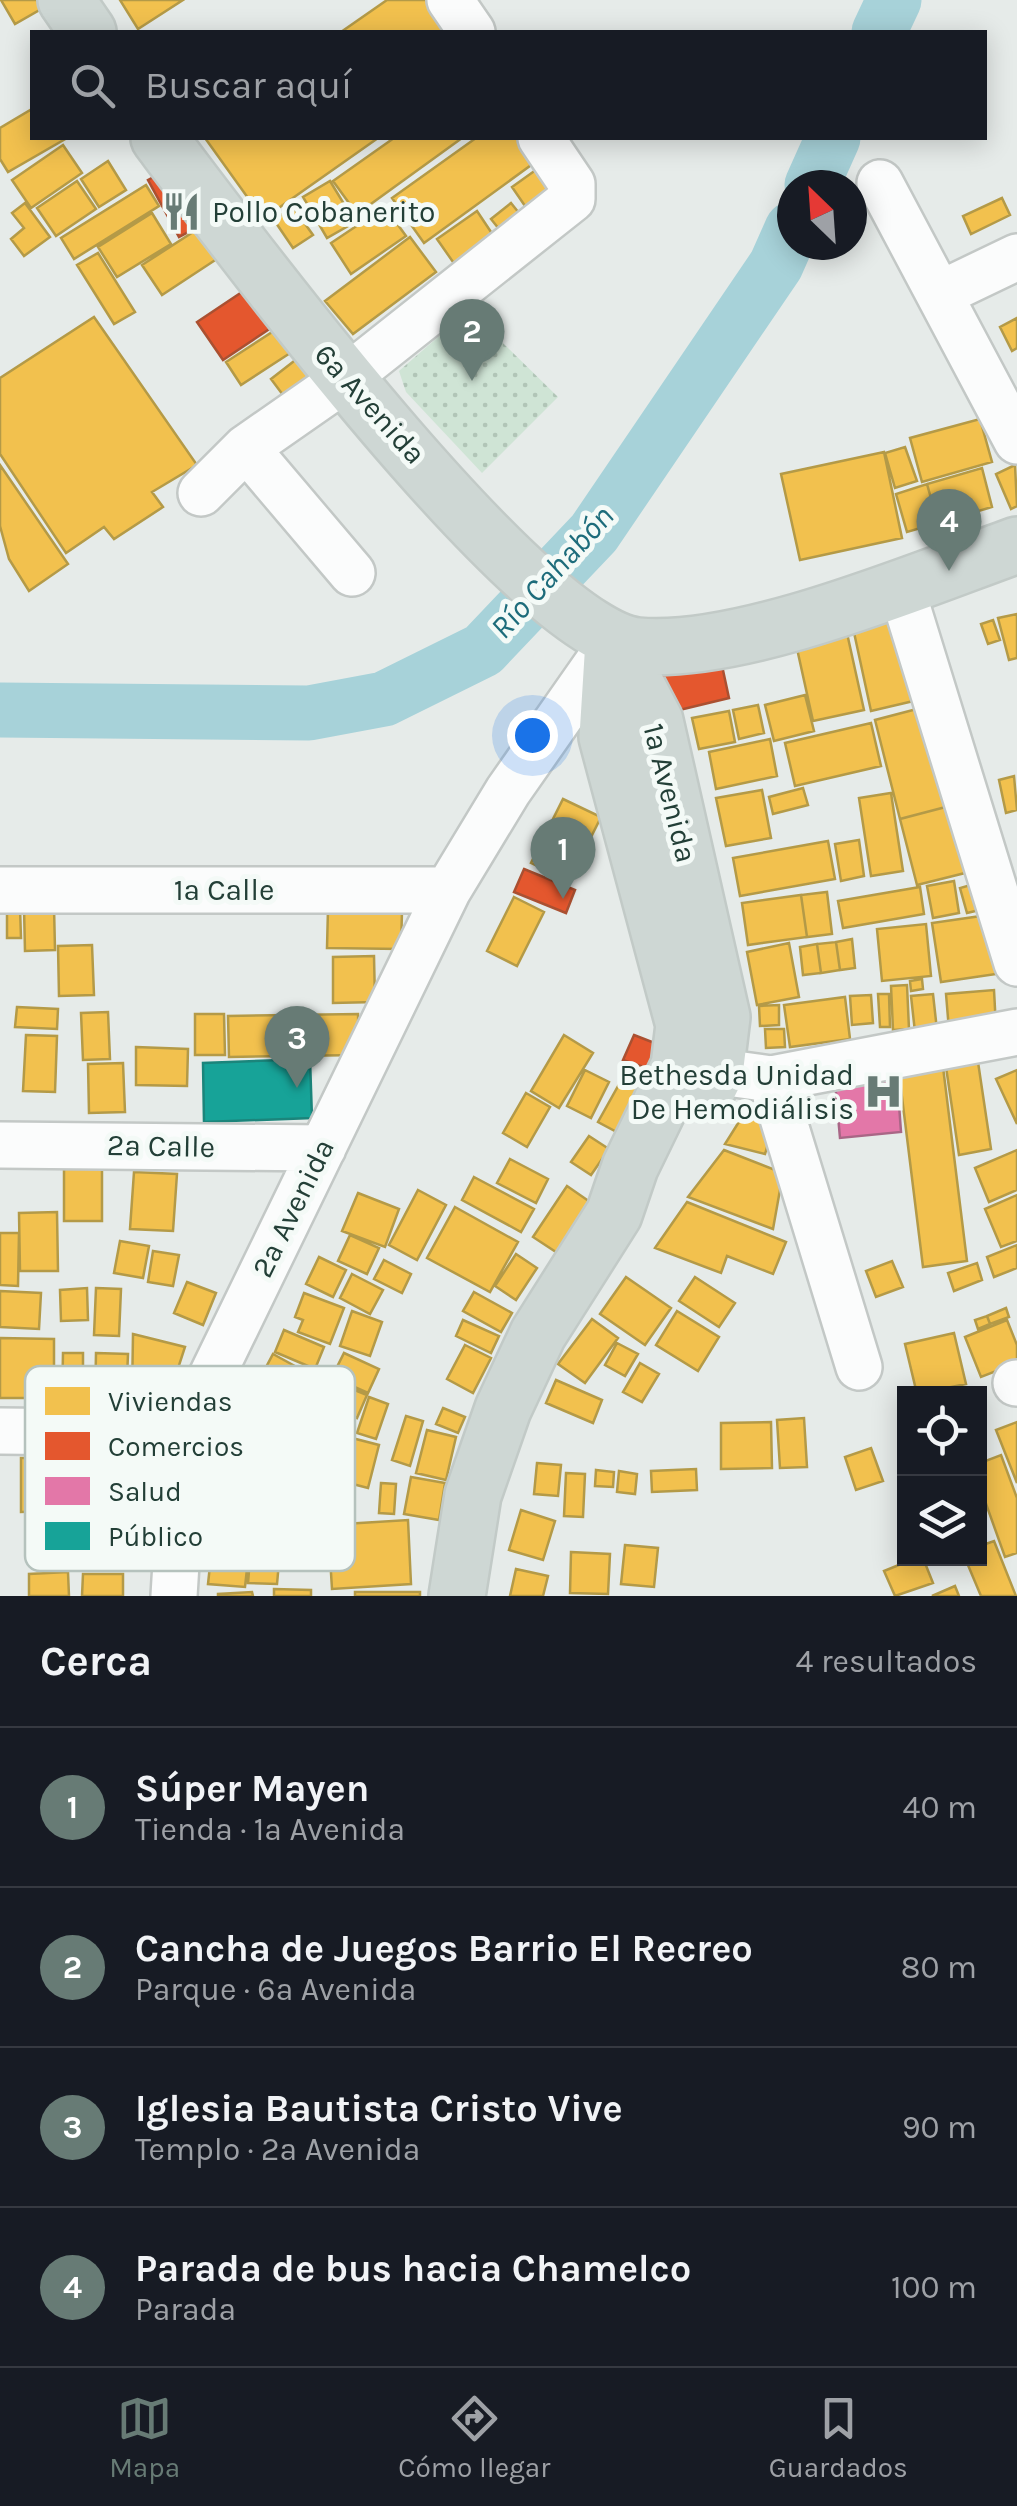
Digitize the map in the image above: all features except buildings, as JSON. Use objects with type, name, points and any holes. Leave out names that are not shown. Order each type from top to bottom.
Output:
[{"type":"main road","points":[[66,0],[87,30]]},
{"type":"main road","name":"6a Avenida","points":[[162,140],[345,379],[492,539],[596,631]]},
{"type":"main road","points":[[596,631],[638,646],[703,644],[901,587],[1017,545]]},
{"type":"main road","name":"1a Avenida","points":[[457,1596],[473,1495],[503,1409],[538,1334],[614,1214],[650,1180],[697,1112],[697,1070],[607,738],[596,631]]},
{"type":"main road","name":"1a Avenida","points":[[596,631],[655,721],[722,1017],[697,1070]]},
{"type":"street","points":[[450,0],[471,30]]},
{"type":"street","points":[[201,492],[246,448],[345,379],[572,199],[572,184],[542,140]]},
{"type":"street","points":[[880,183],[1017,441]]},
{"type":"street","points":[[940,294],[1017,258]]},
{"type":"street","points":[[246,448],[352,574]]},
{"type":"street","points":[[901,587],[1017,963]]},
{"type":"street","name":"2a Avenida","points":[[216,1366],[448,890],[508,792],[596,631]]},
{"type":"street","points":[[508,792],[607,738]]},
{"type":"street","name":"1a Calle","points":[[0,890],[448,890]]},
{"type":"street","points":[[697,1070],[771,1079],[1017,1032]]},
{"type":"street","points":[[771,1079],[859,1367]]},
{"type":"street","name":"2a Calle","points":[[0,1145],[322,1148]]},
{"type":"street","points":[[0,1432],[25,1432]]},
{"type":"street","name":"2a Avenida","points":[[174,1596],[176,1571]]},
{"type":"green space","points":[[469,310],[558,397],[482,473],[406,392],[399,371]]},
{"type":"waterway","name":"Río Cahabón","points":[[880,30],[894,0]]},
{"type":"waterway","name":"Río Cahabón","points":[[819,170],[832,140]]},
{"type":"waterway","name":"Río Cahabón","points":[[0,710],[309,713],[384,699],[483,650],[594,533],[778,260]]},
{"type":"place","name":"Pollo Cobanerito","points":[[182,212]]},
{"type":"place","name":"Cancha de Juegos Barrio El Recreo","points":[[472,381]]},
{"type":"place","name":"Parada de bus hacia Chamelco","points":[[949,571]]},
{"type":"place","name":"Súper Mayen","points":[[563,899]]},
{"type":"place","name":"Iglesia Bautista Cristo Vive","points":[[297,1088]]},
{"type":"place","name":"Bethesda Unidad De Hemodiálisis","points":[[884,1092]]}]
